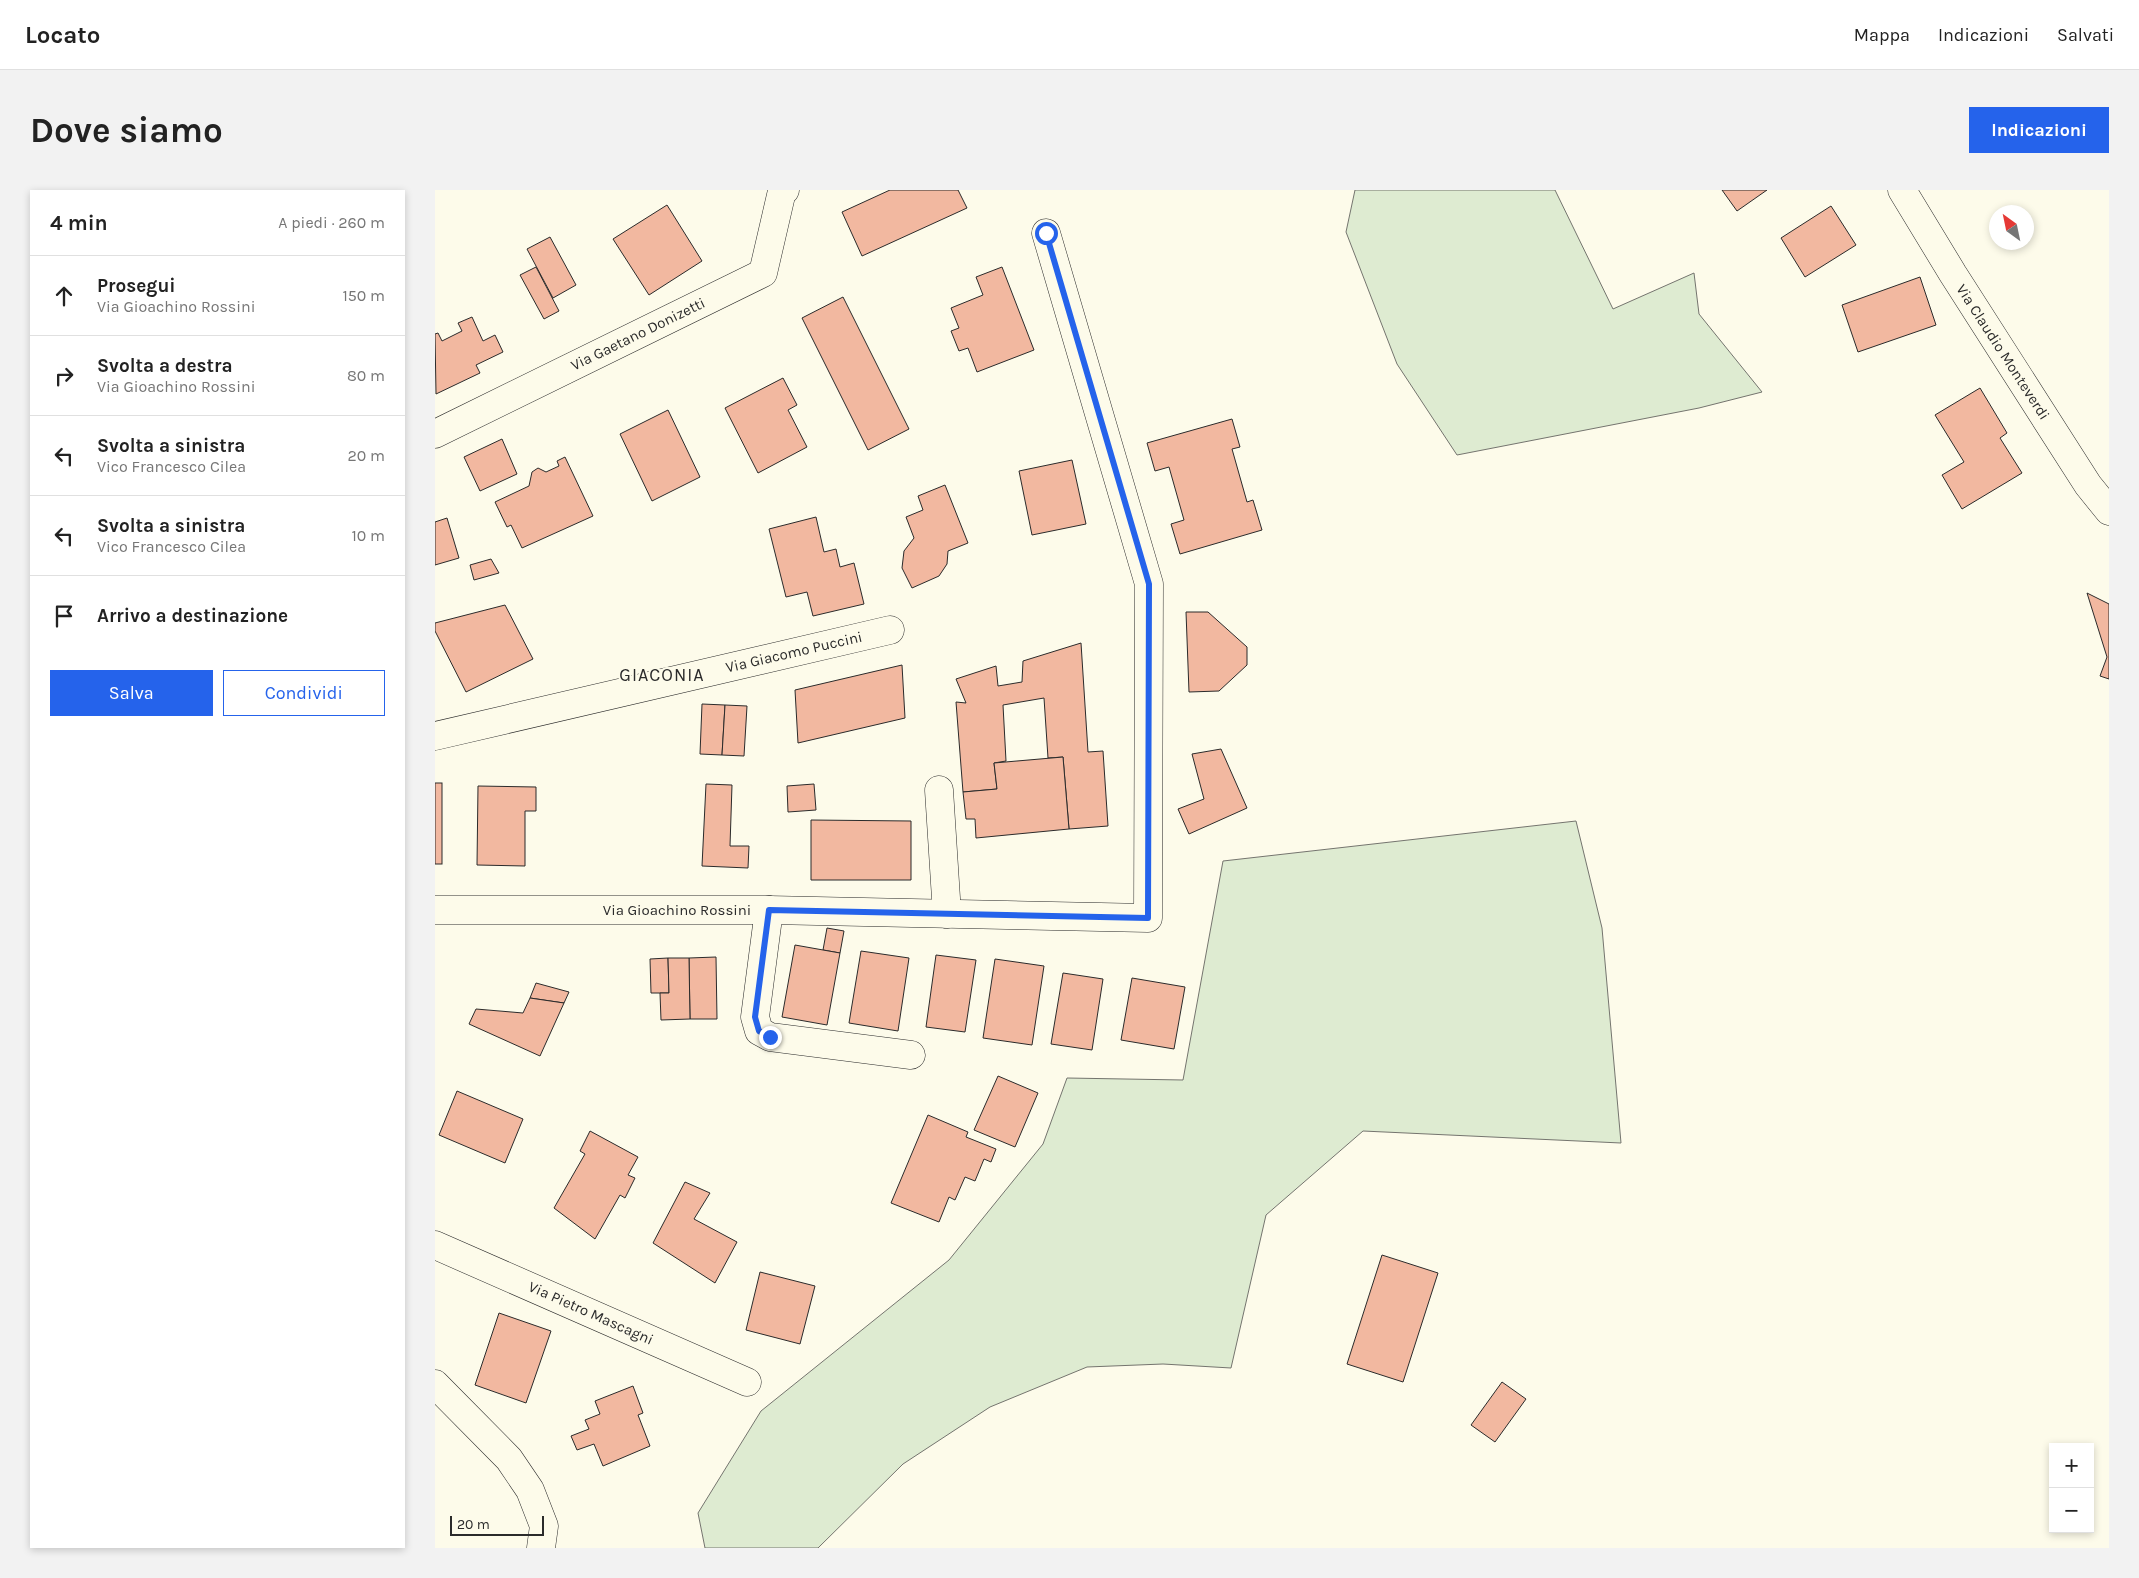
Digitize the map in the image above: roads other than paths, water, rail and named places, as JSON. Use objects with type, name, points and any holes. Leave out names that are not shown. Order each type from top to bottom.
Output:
[{"type":"street","name":"Via Gaetano Donizetti","points":[[435,434],[763,273],[782,191],[785,190]]},
{"type":"street","name":"Via Claudio Monteverdi","points":[[1902,190],[1953,274],[2088,485],[2109,511]]},
{"type":"street","name":"Via Gioachino Rossini","points":[[435,910],[769,910],[1148,918],[1149,584],[1046,233]]},
{"type":"street","name":"Via Giacomo Puccini","points":[[435,736],[889,630]]},
{"type":"street","points":[[939,790],[947,914]]},
{"type":"street","points":[[769,910],[755,1017],[759,1031],[770,1037],[911,1055]]},
{"type":"street","name":"Via Pietro Mascagni","points":[[435,1245],[747,1382]]},
{"type":"street","points":[[435,1384],[509,1459],[530,1490],[544,1526],[541,1548]]},
{"type":"district","name":"GIACONIA","points":[[662,675]]}]
